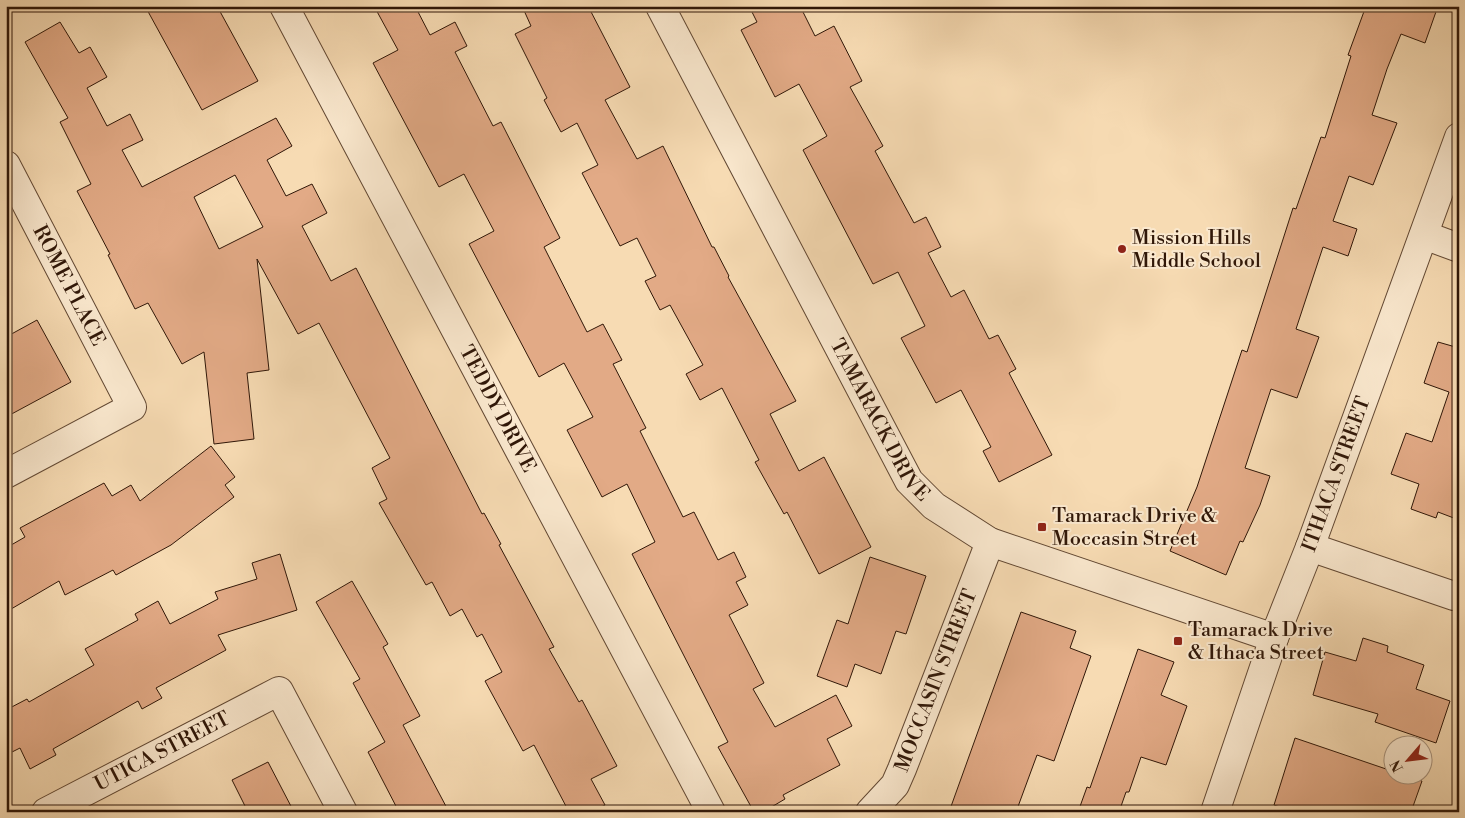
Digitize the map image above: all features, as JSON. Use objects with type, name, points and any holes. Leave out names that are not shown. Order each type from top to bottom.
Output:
[{"type":"street","name":"TEDDY DRIVE","points":[[284,6],[711,812]]},
{"type":"street","name":"TAMARACK DRIVE","points":[[660,6],[909,481],[934,506],[990,542],[1274,638]]},
{"type":"street","name":"ITHACA STREET","points":[[1215,812],[1274,638],[1310,547],[1459,138]]},
{"type":"street","name":"ROME PLACE","points":[[6,165],[132,407],[6,474]]},
{"type":"street","points":[[1424,235],[1459,248]]},
{"type":"street","name":"MOCCASIN STREET","points":[[870,812],[895,785],[990,542]]},
{"type":"street","points":[[1310,547],[1454,596]]},
{"type":"street","name":"UTICA STREET","points":[[46,812],[279,691],[343,812]]},
{"type":"building","points":[[145,6],[217,6],[258,81],[202,110]]},
{"type":"building","points":[[374,6],[415,6],[430,35],[455,22],[467,46],[455,52],[493,126],[501,122],[560,238],[544,247],[587,332],[603,324],[622,360],[613,364],[646,428],[640,431],[683,517],[694,512],[718,560],[734,552],[746,577],[736,582],[748,605],[729,615],[764,683],[753,689],[775,727],[836,695],[852,726],[827,739],[840,765],[783,795],[785,799],[763,812],[754,812],[718,747],[728,742],[632,554],[655,542],[627,484],[602,497],[567,430],[593,417],[564,363],[539,377],[469,244],[494,231],[464,174],[439,187],[373,63],[398,50]]},
{"type":"building","points":[[522,6],[588,6],[630,87],[605,100],[637,159],[663,146],[712,247],[714,247],[728,277],[796,401],[770,414],[799,471],[824,457],[871,547],[819,574],[787,512],[784,514],[755,462],[759,460],[722,388],[700,400],[686,374],[703,365],[670,305],[660,310],[645,281],[656,276],[637,238],[620,246],[582,173],[598,165],[577,123],[561,132],[544,100],[547,98],[515,34],[531,26]]},
{"type":"building","points":[[749,6],[800,6],[815,36],[834,26],[862,81],[850,87],[883,146],[875,151],[914,223],[926,217],[941,247],[928,253],[951,297],[964,290],[989,339],[998,335],[1016,369],[1009,373],[1052,455],[999,482],[983,451],[991,447],[961,390],[936,403],[901,338],[925,326],[898,272],[873,284],[803,150],[827,136],[799,84],[775,97],[741,30],[757,22]]},
{"type":"building","points":[[1366,6],[1438,6],[1425,43],[1401,34],[1387,69],[1372,115],[1397,123],[1373,185],[1349,176],[1333,221],[1357,229],[1348,256],[1323,247],[1296,329],[1319,337],[1297,398],[1271,389],[1245,468],[1270,476],[1260,505],[1243,542],[1240,541],[1226,575],[1170,551],[1197,487],[1242,350],[1247,352],[1293,208],[1296,209],[1321,137],[1325,138],[1351,56],[1348,55]]},
{"type":"building","points":[[60,22],[79,53],[90,47],[107,77],[87,88],[107,126],[130,114],[143,140],[122,150],[142,187],[276,118],[292,146],[267,160],[286,196],[312,184],[327,213],[302,226],[331,281],[356,268],[482,514],[484,513],[501,544],[499,545],[554,647],[549,649],[579,702],[582,700],[617,766],[591,779],[605,805],[592,812],[569,812],[534,745],[523,751],[485,681],[502,672],[482,634],[477,637],[462,609],[450,616],[432,582],[426,585],[379,503],[387,499],[372,468],[390,458],[319,323],[298,334],[257,259],[269,370],[247,373],[254,439],[214,444],[204,352],[182,364],[148,303],[135,309],[108,255],[110,254],[77,191],[91,184],[60,122],[68,118],[25,42]],"holes":[[[235,175],[263,227],[219,249],[194,197]]]},
{"type":"building","points":[[37,320],[71,382],[6,417],[6,337]]},
{"type":"building","points":[[1438,342],[1459,348],[1459,520],[1438,512],[1436,518],[1411,509],[1419,484],[1391,474],[1406,433],[1432,442],[1449,392],[1424,383]]},
{"type":"building","points":[[211,446],[235,477],[225,485],[234,497],[171,545],[116,575],[113,570],[65,595],[59,581],[6,612],[6,548],[25,537],[20,528],[104,483],[112,496],[131,485],[140,501]]},
{"type":"building","points":[[280,554],[297,610],[218,635],[226,650],[156,688],[162,698],[142,709],[138,701],[53,749],[56,755],[30,769],[20,748],[6,755],[6,710],[27,699],[29,702],[94,665],[85,649],[138,620],[135,614],[158,601],[170,624],[218,599],[215,592],[257,579],[252,563]]},
{"type":"building","points":[[870,557],[926,576],[906,634],[896,631],[881,674],[855,664],[847,687],[817,676],[837,620],[848,624]]},
{"type":"building","points":[[352,581],[388,644],[383,647],[420,716],[403,725],[449,812],[399,812],[368,752],[385,742],[353,683],[360,679],[316,602]]},
{"type":"building","points":[[1021,612],[1076,631],[1070,648],[1091,656],[1054,761],[1037,755],[1016,812],[949,812]]},
{"type":"building","points":[[1363,638],[1388,646],[1387,652],[1424,665],[1416,689],[1450,701],[1436,743],[1432,742],[1432,736],[1416,736],[1375,722],[1378,714],[1313,695],[1325,652],[1356,661]]},
{"type":"building","points":[[1138,649],[1174,662],[1161,695],[1187,706],[1166,765],[1141,757],[1129,792],[1126,792],[1119,812],[1078,812],[1087,787],[1090,788]]},
{"type":"building","points":[[1295,738],[1382,768],[1382,786],[1420,786],[1411,812],[1294,812],[1274,805]]},
{"type":"building","points":[[268,762],[294,812],[248,812],[232,780]]},
{"type":"place","name":"Mission Hills Middle School","points":[[1122,249]]},
{"type":"place","name":"Tamarack Drive & Moccasin Street","points":[[1042,527]]},
{"type":"place","name":"Tamarack Drive & Ithaca Street","points":[[1178,641]]}]
